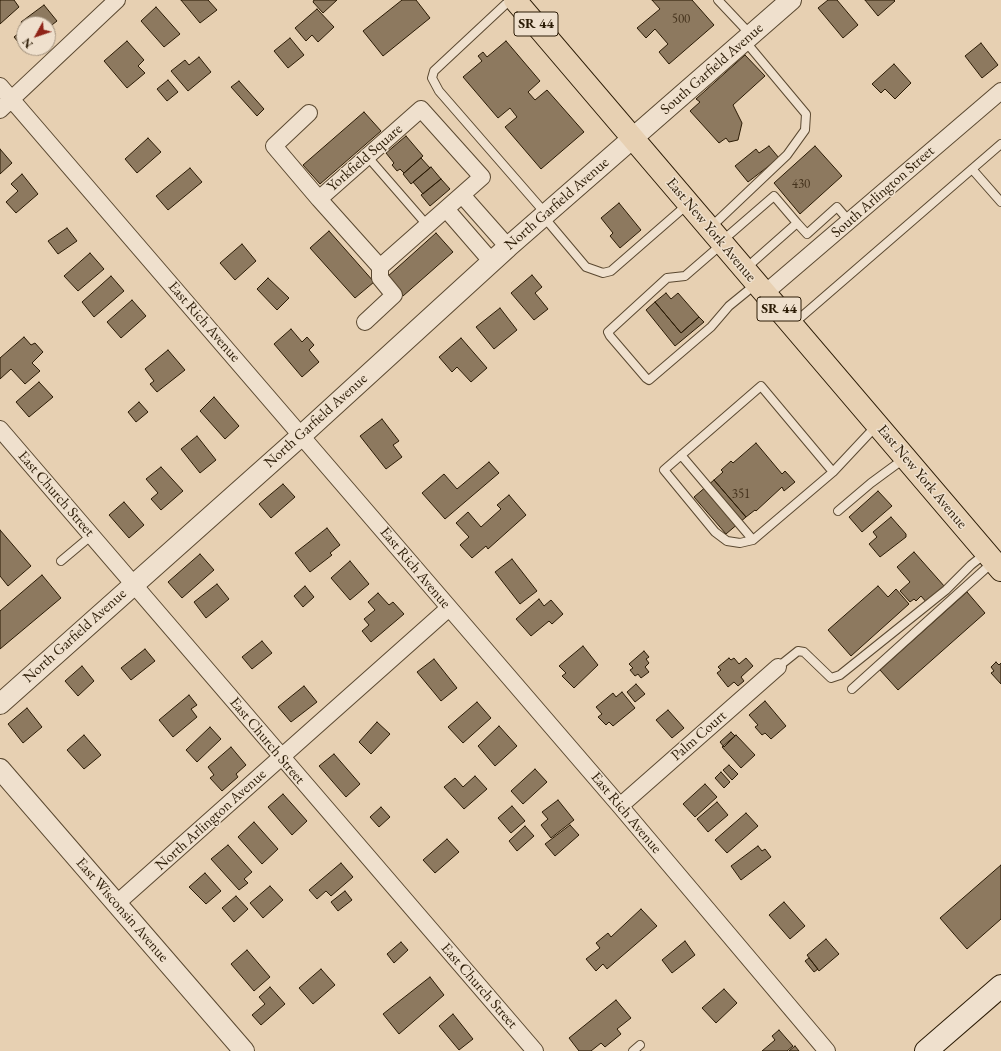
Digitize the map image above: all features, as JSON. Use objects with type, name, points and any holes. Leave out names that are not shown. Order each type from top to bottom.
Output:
[{"type":"main road","name":"East New York Avenue","points":[[515,0],[994,561]]},
{"type":"main road","points":[[926,1051],[1001,986]]},
{"type":"street","points":[[6,104],[117,0]]},
{"type":"street","name":"South Garfield Avenue","points":[[632,137],[791,0]]},
{"type":"street","name":"East Rich Avenue","points":[[0,86],[6,104],[302,435],[620,806],[827,1051]]},
{"type":"street","name":"South Arlington Street","points":[[756,282],[849,221],[1001,91]]},
{"type":"street","name":"Yorkfield Square","points":[[421,109],[482,177],[380,267],[319,199],[367,156],[421,109]]},
{"type":"street","points":[[309,113],[274,146],[319,199]]},
{"type":"street","name":"North Garfield Avenue","points":[[0,704],[133,583],[302,435],[508,247],[632,137]]},
{"type":"street","points":[[462,195],[508,247]]},
{"type":"street","points":[[446,209],[492,262]]},
{"type":"street","points":[[365,322],[394,295],[380,278],[380,267]]},
{"type":"street","name":"East Church Street","points":[[0,429],[535,1051]]},
{"type":"street","name":"North Arlington Avenue","points":[[116,904],[449,608]]},
{"type":"street","name":"Palm Court","points":[[620,806],[778,667]]},
{"type":"street","name":"East Wisconsin Avenue","points":[[0,769],[244,1051]]},
{"type":"lane","points":[[510,0],[434,71],[432,78],[439,91],[586,267],[603,273],[611,271],[689,203]]},
{"type":"lane","points":[[718,0],[806,114],[806,130],[794,147],[745,194],[718,238],[685,276],[668,278],[626,314],[608,332],[610,336],[649,380],[711,327],[729,306],[756,282],[798,223]]},
{"type":"lane","points":[[792,325],[1001,144]]},
{"type":"lane","points":[[367,156],[428,225]]},
{"type":"lane","points":[[972,169],[1001,202]]},
{"type":"lane","points":[[718,238],[774,196],[807,234],[837,207],[849,221]]},
{"type":"lane","points":[[833,472],[761,386],[664,470],[715,532],[727,541],[740,543],[753,540],[833,472],[877,425]]},
{"type":"lane","points":[[681,455],[753,540]]},
{"type":"lane","points":[[838,512],[871,483],[906,458]]},
{"type":"lane","points":[[61,561],[92,535]]},
{"type":"lane","points":[[778,667],[798,651],[804,652],[831,678],[840,675],[946,590],[970,565],[994,561]]},
{"type":"lane","points":[[852,689],[994,561]]},
{"type":"building","points":[[0,0],[14,0],[19,7],[0,24]]},
{"type":"building","points":[[181,0],[208,0],[217,10],[200,23]]},
{"type":"building","points":[[314,0],[337,0],[323,13],[313,2]]},
{"type":"building","points":[[402,0],[416,0],[430,18],[383,56],[363,31]]},
{"type":"building","points":[[652,0],[692,0],[714,25],[669,64],[659,52],[668,44],[655,29],[646,38],[637,28],[660,9]]},
{"type":"building","points":[[828,0],[837,0],[858,25],[843,38],[818,8]]},
{"type":"building","points":[[865,0],[894,0],[895,1],[878,16]]},
{"type":"building","points":[[44,5],[53,16],[29,16]]},
{"type":"building","points":[[156,7],[180,34],[164,47],[141,21]]},
{"type":"building","points":[[317,9],[334,27],[318,42],[312,35],[306,41],[295,28]]},
{"type":"building","points":[[290,38],[304,55],[288,68],[274,51]]},
{"type":"building","points":[[127,41],[144,60],[138,66],[145,73],[127,88],[104,61]]},
{"type":"building","points":[[506,41],[540,81],[528,92],[535,100],[547,90],[584,132],[541,169],[505,127],[517,117],[510,108],[498,118],[463,77],[482,61],[478,56],[483,52],[487,57]]},
{"type":"building","points":[[981,43],[998,65],[982,78],[965,56]]},
{"type":"building","points":[[745,55],[765,76],[733,105],[742,123],[738,140],[729,142],[726,138],[719,143],[690,111],[700,102],[696,99]]},
{"type":"building","points":[[199,57],[211,72],[188,91],[171,71],[185,60],[189,65]]},
{"type":"building","points":[[894,64],[911,83],[895,99],[885,89],[881,93],[872,84]]},
{"type":"building","points":[[168,80],[178,92],[167,101],[157,89]]},
{"type":"building","points":[[239,81],[264,109],[257,116],[231,87]]},
{"type":"building","points":[[364,112],[381,131],[320,184],[303,165]]},
{"type":"building","points":[[406,136],[423,156],[404,173],[400,169],[397,171],[392,165],[394,163],[386,153]]},
{"type":"building","points":[[148,138],[161,152],[137,173],[125,159]]},
{"type":"building","points":[[769,146],[779,158],[748,182],[735,166],[756,149],[759,153]]},
{"type":"building","points":[[815,146],[842,176],[800,214],[774,183]]},
{"type":"building","points":[[0,149],[12,163],[0,174]]},
{"type":"building","points":[[421,158],[430,168],[411,184],[403,174]]},
{"type":"building","points":[[431,167],[441,179],[423,194],[413,182]]},
{"type":"building","points":[[190,168],[202,182],[168,210],[156,196]]},
{"type":"building","points":[[22,174],[38,194],[16,213],[6,202],[18,191],[11,184]]},
{"type":"building","points":[[441,179],[450,189],[430,206],[421,195]]},
{"type":"building","points":[[619,203],[641,230],[620,248],[610,236],[613,233],[601,218]]},
{"type":"building","points":[[67,228],[77,241],[58,254],[48,241]]},
{"type":"building","points":[[329,231],[374,282],[355,298],[310,248]]},
{"type":"building","points":[[436,233],[453,252],[403,296],[387,277]]},
{"type":"building","points":[[242,244],[256,261],[235,280],[220,263]]},
{"type":"building","points":[[90,253],[104,269],[78,291],[64,276]]},
{"type":"building","points":[[532,275],[542,287],[535,293],[548,309],[534,320],[511,293]]},
{"type":"building","points":[[111,276],[124,291],[94,317],[82,302]]},
{"type":"building","points":[[268,278],[289,298],[277,310],[257,289]]},
{"type":"building","points":[[666,293],[671,299],[678,293],[699,317],[681,333],[655,302]]},
{"type":"building","points":[[132,300],[146,316],[121,338],[107,322]]},
{"type":"building","points":[[655,302],[681,333],[699,317],[704,322],[675,346],[646,310]]},
{"type":"building","points":[[500,308],[517,330],[494,349],[476,327]]},
{"type":"building","points":[[291,329],[302,342],[307,337],[314,345],[309,350],[319,362],[302,377],[274,344]]},
{"type":"building","points":[[24,337],[31,345],[35,343],[43,352],[32,363],[40,371],[25,384],[11,369],[0,379],[0,358]]},
{"type":"building","points":[[461,338],[487,368],[471,382],[457,367],[452,372],[439,357]]},
{"type":"building","points":[[168,350],[185,370],[157,392],[150,384],[154,381],[145,369]]},
{"type":"building","points":[[39,382],[53,397],[29,417],[16,402]]},
{"type":"building","points":[[214,397],[239,426],[225,439],[200,411]]},
{"type":"building","points":[[139,402],[148,412],[136,422],[128,412]]},
{"type":"building","points":[[382,419],[399,441],[393,445],[402,457],[386,469],[360,436]]},
{"type":"building","points":[[197,436],[216,460],[200,473],[181,449]]},
{"type":"building","points":[[756,443],[782,474],[785,471],[795,482],[784,491],[782,487],[756,511],[755,510],[746,517],[714,480],[723,472],[721,470],[731,461],[733,463]]},
{"type":"building","points":[[489,462],[499,473],[445,519],[422,493],[444,474],[457,489]]},
{"type":"building","points":[[161,467],[183,491],[161,510],[151,499],[158,493],[146,479]]},
{"type":"building","points":[[714,480],[746,517],[726,534],[694,497]]},
{"type":"building","points":[[283,484],[295,497],[271,518],[259,504]]},
{"type":"building","points":[[878,491],[892,506],[862,532],[849,517]]},
{"type":"building","points":[[509,495],[526,515],[488,549],[486,546],[472,558],[460,545],[469,537],[456,523],[468,512],[481,527],[501,509],[497,505]]},
{"type":"building","points":[[124,502],[144,525],[129,538],[109,515]]},
{"type":"building","points":[[891,517],[906,534],[906,537],[880,557],[869,544],[877,537],[873,532]]},
{"type":"building","points":[[327,528],[340,545],[330,553],[332,555],[310,572],[295,553]]},
{"type":"building","points":[[0,530],[31,566],[8,586],[0,576]]},
{"type":"building","points":[[914,552],[945,587],[927,603],[921,596],[916,601],[914,599],[910,602],[900,591],[910,582],[897,567]]},
{"type":"building","points":[[200,554],[214,570],[182,598],[168,582]]},
{"type":"building","points":[[512,559],[537,591],[520,604],[495,572]]},
{"type":"building","points":[[350,561],[369,584],[350,600],[331,578]]},
{"type":"building","points":[[42,575],[61,598],[0,649],[0,611]]},
{"type":"building","points":[[217,584],[229,599],[206,618],[194,602]]},
{"type":"building","points":[[305,586],[314,597],[303,607],[294,596]]},
{"type":"building","points":[[878,586],[888,597],[896,589],[909,604],[851,656],[828,630]]},
{"type":"building","points":[[967,592],[985,613],[898,690],[880,670]]},
{"type":"building","points":[[378,593],[389,605],[393,602],[404,614],[371,642],[362,631],[369,625],[364,619],[375,610],[368,602]]},
{"type":"building","points":[[539,599],[544,606],[551,600],[563,614],[552,624],[549,621],[531,636],[516,619]]},
{"type":"building","points":[[262,641],[272,653],[252,669],[242,657]]},
{"type":"building","points":[[583,646],[598,665],[574,688],[562,676],[566,673],[559,666]]},
{"type":"building","points":[[145,649],[155,661],[131,680],[121,668]]},
{"type":"building","points":[[644,651],[649,657],[646,659],[649,663],[645,667],[649,672],[641,678],[638,674],[635,676],[630,670],[633,668],[629,664]]},
{"type":"building","points":[[729,658],[731,660],[734,658],[739,664],[746,658],[753,666],[741,677],[744,681],[738,686],[734,682],[728,687],[717,673],[721,670],[718,667]]},
{"type":"building","points":[[434,659],[457,688],[441,701],[417,672]]},
{"type":"building","points":[[996,662],[999,665],[1001,663],[1001,684],[991,673],[994,671],[991,667]]},
{"type":"building","points":[[82,666],[94,681],[78,696],[65,681]]},
{"type":"building","points":[[636,684],[645,694],[635,702],[627,692]]},
{"type":"building","points":[[304,686],[317,702],[291,722],[278,707]]},
{"type":"building","points":[[622,692],[635,708],[613,726],[609,722],[606,725],[598,717],[602,714],[596,707],[613,693],[616,697]]},
{"type":"building","points":[[189,695],[197,705],[191,709],[197,717],[173,737],[159,720]]},
{"type":"building","points":[[765,701],[786,726],[771,739],[765,733],[762,735],[755,727],[758,725],[749,715]]},
{"type":"building","points":[[477,702],[491,718],[463,743],[448,727]]},
{"type":"building","points":[[27,708],[42,727],[23,743],[8,724]]},
{"type":"building","points":[[668,710],[684,728],[672,738],[656,720]]},
{"type":"building","points":[[377,722],[390,734],[371,754],[359,742]]},
{"type":"building","points":[[499,726],[517,746],[495,766],[478,746]]},
{"type":"building","points":[[210,727],[221,739],[197,762],[186,750]]},
{"type":"building","points":[[731,732],[735,736],[724,747],[720,742]]},
{"type":"building","points":[[84,735],[101,755],[84,769],[67,750]]},
{"type":"building","points":[[736,735],[755,755],[741,768],[722,747]]},
{"type":"building","points":[[231,747],[246,765],[236,774],[238,777],[222,791],[210,778],[214,775],[208,767]]},
{"type":"building","points":[[334,754],[360,784],[346,797],[319,766]]},
{"type":"building","points":[[729,765],[738,774],[732,780],[723,770]]},
{"type":"building","points":[[535,769],[547,782],[523,804],[511,791]]},
{"type":"building","points":[[721,772],[730,782],[724,788],[715,778]]},
{"type":"building","points":[[475,776],[487,789],[464,809],[444,787],[455,778],[463,787]]},
{"type":"building","points":[[705,784],[717,797],[695,817],[683,804]]},
{"type":"building","points":[[283,794],[307,821],[292,835],[268,807]]},
{"type":"building","points":[[558,800],[574,820],[551,838],[541,825],[548,819],[542,812]]},
{"type":"building","points":[[717,802],[728,815],[708,832],[697,819]]},
{"type":"building","points":[[512,806],[525,821],[511,833],[498,818]]},
{"type":"building","points":[[381,807],[390,817],[379,827],[370,817]]},
{"type":"building","points":[[746,813],[758,826],[727,853],[715,840]]},
{"type":"building","points":[[254,822],[278,849],[262,864],[238,837]]},
{"type":"building","points":[[570,825],[579,835],[555,856],[545,844]]},
{"type":"building","points":[[525,826],[534,836],[517,851],[509,841]]},
{"type":"building","points":[[447,839],[459,852],[435,873],[423,860]]},
{"type":"building","points":[[228,845],[252,872],[244,879],[248,883],[239,890],[211,859]]},
{"type":"building","points":[[758,846],[762,851],[765,849],[771,857],[741,880],[731,866]]},
{"type":"building","points":[[341,863],[353,877],[331,896],[326,891],[317,899],[309,890]]},
{"type":"building","points":[[1001,865],[1001,919],[967,949],[940,918]]},
{"type":"building","points":[[205,873],[221,891],[206,904],[189,887]]},
{"type":"building","points":[[270,886],[283,900],[263,918],[250,903]]},
{"type":"building","points":[[345,891],[352,900],[338,911],[331,902]]},
{"type":"building","points":[[236,896],[248,909],[234,922],[222,908]]},
{"type":"building","points":[[784,902],[805,926],[790,939],[769,915]]},
{"type":"building","points":[[641,909],[657,926],[607,969],[603,964],[596,971],[586,959],[600,948],[596,943],[608,933],[611,937]]},
{"type":"building","points":[[826,939],[839,954],[819,971],[807,955]]},
{"type":"building","points":[[685,941],[695,955],[672,973],[662,960]]},
{"type":"building","points":[[401,942],[408,950],[394,963],[387,954]]},
{"type":"building","points":[[247,950],[270,977],[254,991],[231,964]]},
{"type":"building","points":[[809,958],[818,969],[814,972],[805,961]]},
{"type":"building","points":[[321,969],[335,985],[313,1004],[299,988]]},
{"type":"building","points":[[430,977],[444,995],[399,1034],[383,1014]]},
{"type":"building","points":[[270,987],[285,1004],[261,1025],[252,1015],[265,1004],[259,997]]},
{"type":"building","points":[[724,989],[737,1003],[716,1023],[702,1008]]},
{"type":"building","points":[[616,1000],[631,1018],[617,1029],[621,1034],[605,1047],[601,1043],[591,1051],[579,1051],[569,1038]]},
{"type":"building","points":[[453,1014],[473,1039],[459,1050],[439,1026]]},
{"type":"building","points":[[779,1030],[793,1046],[787,1051],[762,1051],[775,1040],[772,1036]]},
{"type":"building","points":[[795,1046],[799,1051],[789,1051]]}]
